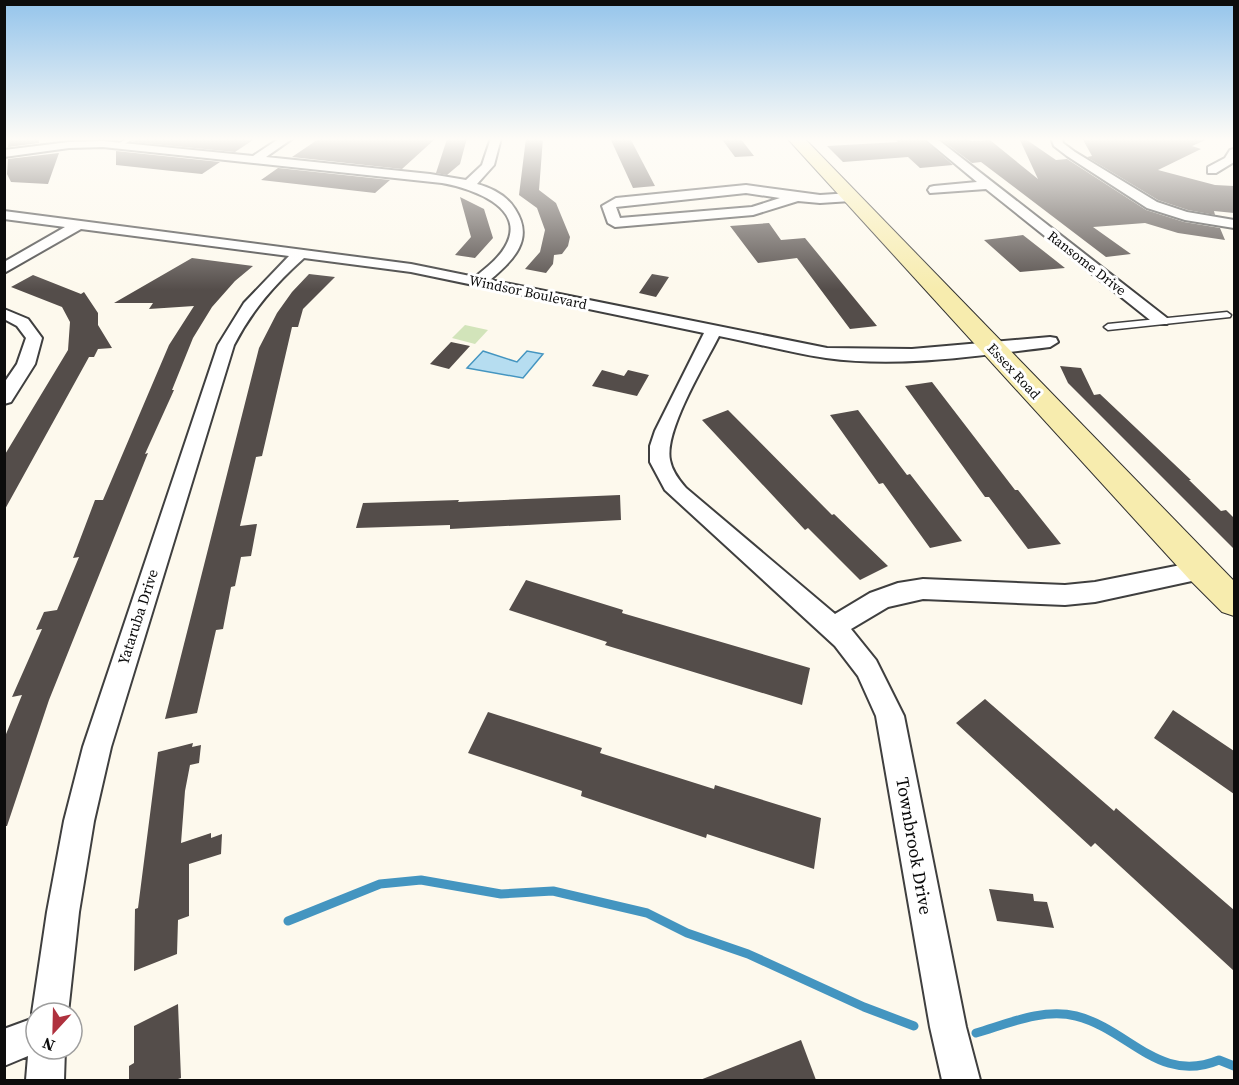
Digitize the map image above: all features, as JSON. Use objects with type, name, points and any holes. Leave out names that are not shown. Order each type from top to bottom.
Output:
[{"type":"street","points":[[478,282],[511,249],[516,238],[517,226],[506,206],[496,197],[479,189]]},
{"type":"street","points":[[797,197],[761,210],[615,223],[609,206],[616,202],[746,189],[820,199],[851,197]]},
{"type":"street","name":"Essex Road","points":[[843,189],[1201,570],[1234,602]]},
{"type":"street","points":[[934,190],[949,189]]},
{"type":"street","name":"Ransome Drive","points":[[993,189],[1161,321]]},
{"type":"street","points":[[1126,189],[1152,205],[1185,216],[1234,224]]},
{"type":"street","name":"Windsor Boulevard","points":[[4,215],[411,268],[827,353],[937,355],[1050,342]]},
{"type":"street","points":[[4,269],[78,225]]},
{"type":"street","name":"Yataruba Drive","points":[[52,1001],[65,901],[79,821],[97,747],[226,345],[235,326],[253,300],[301,253]]},
{"type":"street","points":[[4,314],[20,320],[29,328],[34,338],[26,364],[4,398]]},
{"type":"street","name":"Townbrook Drive","points":[[714,331],[663,431],[658,458],[665,476],[679,493],[833,627],[855,649],[876,680],[890,716],[948,1027],[962,1080]]},
{"type":"street","points":[[833,627],[879,600],[898,593],[923,589],[1065,595],[1095,592],[1201,570]]},
{"type":"street","points":[[4,1048],[24,1040]]},
{"type":"street","points":[[45,1080],[46,1061]]},
{"type":"lane","points":[[1108,327],[1227,315]]},
{"type":"green space","points":[[465,325],[488,330],[475,344],[452,338]]},
{"type":"water","points":[[483,351],[517,362],[527,351],[543,354],[523,378],[467,368]]},
{"type":"building","points":[[337,189],[380,189],[375,193]]},
{"type":"building","points":[[520,189],[539,189],[556,203],[570,237],[568,246],[562,254],[554,255],[553,264],[546,273],[525,269],[540,252],[545,230],[537,208],[519,195]]},
{"type":"building","points":[[1016,189],[1113,189],[1146,210],[1184,222],[1220,228],[1225,240],[1178,233],[1145,223],[1093,227],[1131,254],[1106,257]]},
{"type":"building","points":[[1139,189],[1234,189],[1234,213],[1214,211],[1215,215],[1188,210],[1158,200]]},
{"type":"building","points":[[460,197],[484,209],[493,238],[475,258],[455,255],[471,237]]},
{"type":"building","points":[[769,223],[781,240],[805,238],[877,326],[850,329],[797,258],[758,263],[730,226]]},
{"type":"building","points":[[1023,235],[1065,268],[1020,272],[984,240]]},
{"type":"building","points":[[192,258],[253,266],[235,281],[212,307],[193,338],[49,700],[7,826],[4,826],[4,739],[22,695],[12,697],[42,629],[36,630],[44,612],[57,610],[79,557],[73,558],[95,500],[103,500],[169,345],[194,306],[149,309],[153,303],[114,303]]},
{"type":"building","points":[[309,274],[335,277],[303,309],[298,327],[292,327],[262,456],[256,457],[240,526],[257,524],[251,556],[241,557],[235,586],[231,587],[223,629],[216,630],[197,713],[165,719],[259,348],[277,313]]},
{"type":"building","points":[[652,274],[669,277],[656,297],[639,293]]},
{"type":"building","points":[[33,275],[81,294],[84,292],[98,313],[98,325],[112,348],[98,349],[94,357],[89,357],[4,511],[4,456],[68,350],[70,322],[62,307],[11,287]]},
{"type":"building","points":[[451,342],[470,346],[449,369],[430,364]]},
{"type":"building","points":[[1060,366],[1081,368],[1094,395],[1100,394],[1221,511],[1226,510],[1234,518],[1234,549],[1068,383]]},
{"type":"building","points":[[602,370],[624,376],[628,370],[649,375],[637,396],[592,386]]},
{"type":"building","points":[[932,382],[1015,490],[1018,490],[1061,544],[1028,549],[989,497],[985,497],[905,386]]},
{"type":"building","points":[[728,410],[832,515],[834,514],[888,566],[860,580],[808,528],[805,530],[702,420]]},
{"type":"building","points":[[858,410],[907,475],[910,474],[962,541],[930,548],[883,483],[879,484],[830,415]]},
{"type":"building","points":[[620,495],[621,520],[450,529],[450,525],[356,528],[363,503],[459,500],[458,502]]},
{"type":"building","points":[[526,580],[623,610],[622,613],[810,668],[802,705],[605,645],[607,642],[509,610]]},
{"type":"building","points":[[985,699],[1114,811],[1116,808],[1234,910],[1234,971],[1095,843],[1091,847],[956,723]]},
{"type":"building","points":[[1173,710],[1234,751],[1234,794],[1154,738]]},
{"type":"building","points":[[488,712],[602,748],[600,753],[714,789],[715,785],[821,818],[814,869],[707,834],[706,838],[581,796],[582,791],[468,753]]},
{"type":"building","points":[[193,743],[192,747],[201,745],[199,763],[190,765],[185,791],[181,843],[211,833],[211,838],[222,834],[221,854],[189,864],[189,916],[178,920],[177,954],[134,971],[135,909],[138,908],[158,752]]},
{"type":"building","points":[[989,889],[1033,894],[1034,901],[1047,902],[1054,928],[997,921]]},
{"type":"building","points":[[178,1004],[181,1078],[129,1080],[129,1066],[134,1063],[134,1026]]},
{"type":"building","points":[[801,1040],[816,1080],[700,1080]]},
{"type":"waterway","points":[[288,921],[380,884],[421,880],[501,894],[553,891],[647,913],[687,933],[748,954],[864,1007],[914,1026]]},
{"type":"waterway","points":[[976,1033],[1038,1015],[1063,1014],[1095,1023],[1145,1052],[1179,1066],[1198,1066],[1219,1060],[1234,1066]]}]
